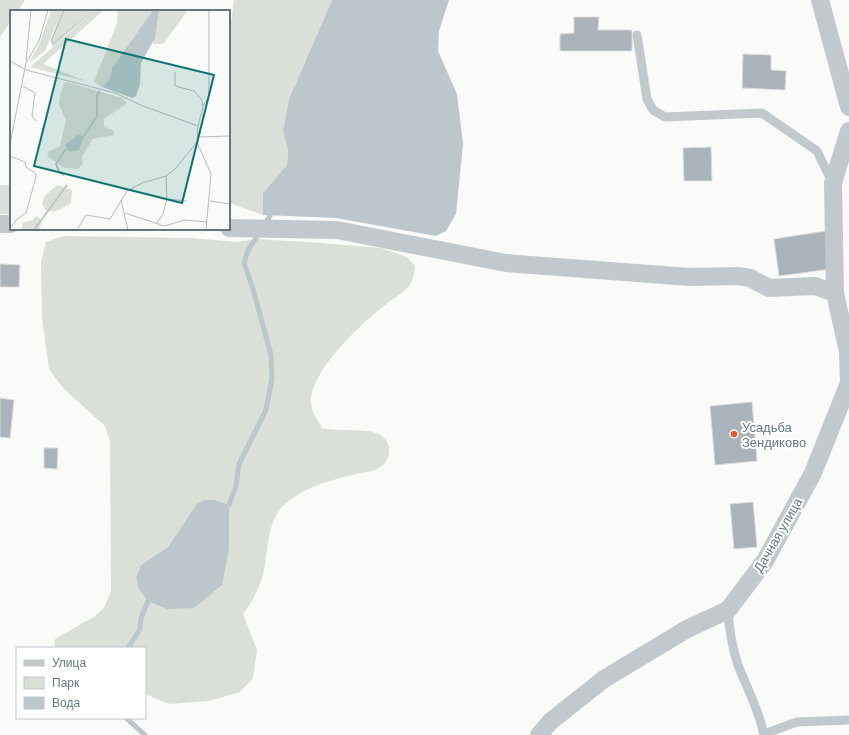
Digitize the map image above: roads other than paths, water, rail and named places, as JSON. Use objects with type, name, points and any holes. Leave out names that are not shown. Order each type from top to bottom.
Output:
[{"type":"street","points":[[820,0],[849,107]]},
{"type":"street","name":"Дачная улица","points":[[538,735],[551,721],[604,679],[687,629],[728,610],[765,561],[813,473],[849,383],[848,352],[835,293],[832,183],[849,131]]},
{"type":"street","points":[[230,228],[337,230],[506,263],[690,277],[738,276],[750,278],[769,288],[815,286],[835,293]]},
{"type":"lane","points":[[637,34],[647,99],[653,110],[665,117],[762,112],[817,151],[832,183]]},
{"type":"lane","points":[[728,610],[730,635],[738,664],[759,715],[764,735],[797,722],[849,720]]},
{"type":"water","points":[[332,0],[449,0],[439,31],[438,51],[457,94],[463,144],[456,214],[446,231],[436,236],[336,218],[263,215],[263,193],[287,165],[288,150],[283,131],[289,99]]},
{"type":"water","points":[[204,500],[215,500],[229,505],[229,549],[222,585],[194,608],[167,609],[148,601],[139,589],[136,578],[141,565],[168,547],[196,505]]},
{"type":"waterway","points":[[264,225],[270,216]]},
{"type":"waterway","points":[[229,505],[236,486],[239,464],[266,410],[272,378],[271,355],[253,289],[244,263],[248,250],[260,232]]},
{"type":"waterway","points":[[129,647],[140,629],[141,618],[148,601]]},
{"type":"waterway","points":[[127,719],[145,735]]},
{"type":"place","name":"Усадьба Зендиково","points":[[734,434]]}]
